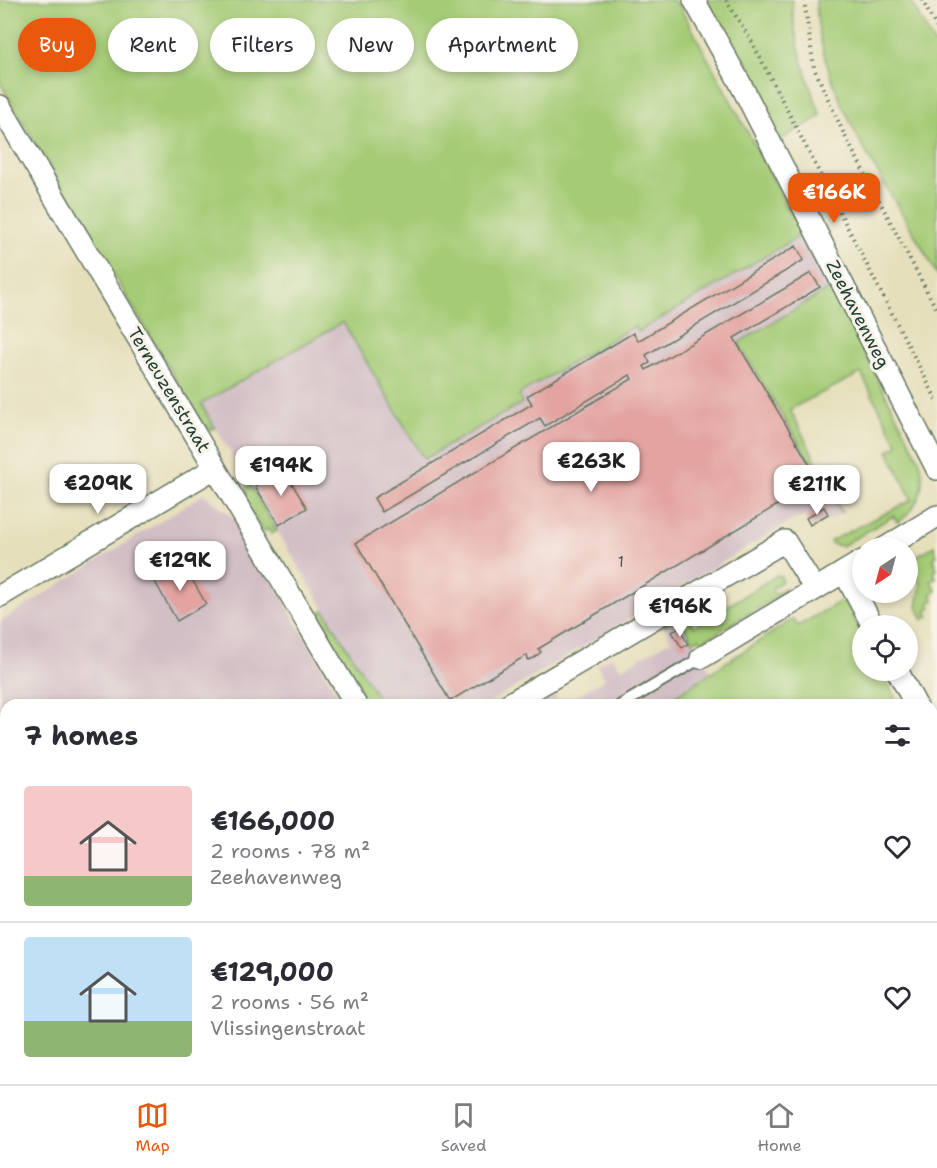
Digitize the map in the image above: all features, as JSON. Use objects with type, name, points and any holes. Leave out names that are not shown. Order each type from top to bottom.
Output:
[{"type":"street","name":"Zeehavenweg","points":[[694,0],[739,81],[937,469]]},
{"type":"street","name":"Terneuzenstraat","points":[[0,106],[352,699]]},
{"type":"street","points":[[0,596],[216,468]]},
{"type":"street","points":[[903,537],[937,516]]},
{"type":"street","points":[[517,699],[785,541],[815,589]]},
{"type":"street","points":[[701,658],[852,567]]},
{"type":"street","points":[[844,572],[867,615]]},
{"type":"street","points":[[903,681],[913,699]]},
{"type":"lane","points":[[631,699],[701,658]]},
{"type":"path","points":[[726,0],[752,42],[937,401]]},
{"type":"path","points":[[804,0],[814,68],[845,136],[937,310]]},
{"type":"path","points":[[922,0],[937,28]]},
{"type":"shaded area","points":[[801,234],[829,289],[738,343],[842,513],[811,528],[804,516],[792,520],[496,699],[378,699],[201,404],[343,322],[424,459],[521,403],[519,395],[635,326],[638,332]]},
{"type":"shaded area","points":[[204,494],[238,521],[341,699],[0,699],[0,622]]},
{"type":"shaded area","points":[[679,618],[726,699],[572,699],[605,679],[597,665],[612,656],[621,669],[671,640],[664,626]]},
{"type":"shaded area","points":[[553,693],[558,699],[542,699]]},
{"type":"green space","points":[[0,0],[673,0],[680,7],[800,229],[919,459],[922,469],[920,494],[911,509],[898,523],[893,516],[857,537],[852,537],[852,540],[842,546],[832,544],[830,541],[912,500],[888,451],[898,445],[861,373],[790,409],[842,513],[738,343],[829,289],[801,235],[638,332],[634,326],[519,394],[522,403],[424,459],[343,322],[201,404],[215,428],[210,430],[207,425],[204,427],[0,83]]},
{"type":"green space","points":[[698,0],[792,0],[798,44],[821,116],[780,140]]},
{"type":"green space","points":[[816,0],[910,0],[937,49],[937,275],[844,108],[830,73],[820,37]]},
{"type":"green space","points":[[250,485],[277,531],[271,534],[268,529],[263,532],[242,497],[247,494],[245,489]]},
{"type":"green space","points":[[934,546],[937,556],[934,558],[936,578],[931,581],[936,591],[931,594],[934,600],[929,603],[931,608],[926,611],[929,616],[923,620],[917,607],[921,584],[918,579],[918,555]]},
{"type":"green space","points":[[777,575],[781,576],[782,581],[772,588],[775,594],[786,588],[787,591],[702,642],[699,638],[694,642],[679,618],[663,625],[685,612],[694,627]]},
{"type":"green space","points":[[841,601],[846,604],[852,616],[852,681],[886,681],[894,699],[678,699],[676,695],[793,619],[798,626]]},
{"type":"green space","points":[[324,610],[378,699],[361,699],[313,617]]},
{"type":"building","points":[[796,246],[804,260],[646,355],[650,363],[644,366],[646,370],[811,273],[820,287],[734,338],[819,480],[538,649],[541,652],[534,658],[528,660],[527,655],[453,699],[449,699],[356,543],[632,379],[630,375],[545,426],[540,418],[382,512],[374,498],[532,404],[527,396],[633,333],[638,341]]},
{"type":"building","points":[[283,469],[307,508],[279,525],[255,486]]},
{"type":"building","points":[[824,507],[828,514],[810,525],[806,518]]},
{"type":"building","points":[[183,563],[206,604],[177,621],[154,580]]},
{"type":"building","points":[[679,628],[688,644],[682,648],[672,632]]}]
